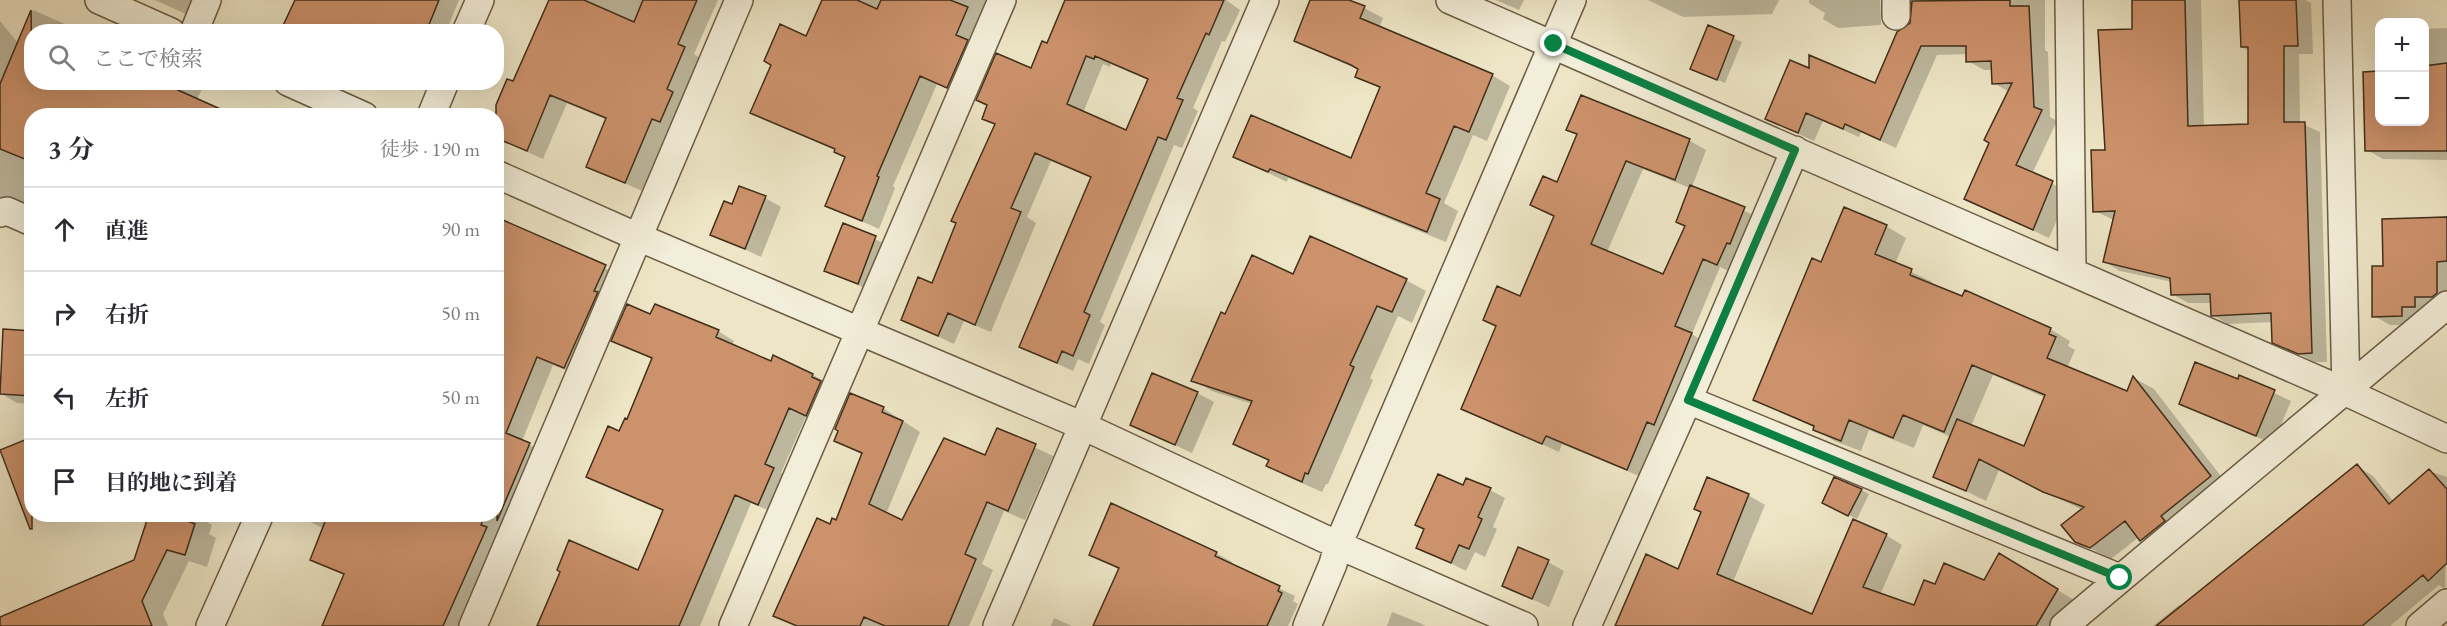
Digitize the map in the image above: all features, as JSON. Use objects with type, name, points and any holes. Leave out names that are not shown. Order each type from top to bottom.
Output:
[{"type":"street","points":[[99,0],[153,24]]},
{"type":"street","points":[[197,24],[207,0]]},
{"type":"street","points":[[470,24],[480,0]]},
{"type":"street","points":[[473,626],[739,0]]},
{"type":"street","points":[[733,626],[1002,0]]},
{"type":"street","points":[[997,626],[1265,0]]},
{"type":"street","points":[[1450,0],[2072,271],[2447,439]]},
{"type":"street","points":[[1307,626],[1333,564],[1338,545],[1572,0]]},
{"type":"street","points":[[2069,0],[2072,271]]},
{"type":"street","points":[[2337,0],[2346,392]]},
{"type":"street","points":[[306,90],[346,108]]},
{"type":"street","points":[[434,108],[442,90]]},
{"type":"street","points":[[1587,626],[1688,400],[1795,150]]},
{"type":"street","points":[[504,178],[1083,426],[1338,545],[1524,626]]},
{"type":"street","points":[[0,213],[7,211],[24,218]]},
{"type":"street","points":[[2064,626],[2346,392],[2447,305]]},
{"type":"street","points":[[1688,400],[2120,578]]},
{"type":"street","points":[[210,626],[256,522]]},
{"type":"street","points":[[2420,626],[2447,603]]},
{"type":"building","points":[[295,0],[439,0],[429,24],[284,24]]},
{"type":"building","points":[[549,0],[584,0],[634,22],[643,0],[697,0],[678,44],[685,47],[667,89],[673,92],[660,122],[652,119],[625,183],[586,167],[606,118],[550,95],[527,151],[504,141],[504,108],[496,108],[496,105],[507,79],[513,81]]},
{"type":"building","points":[[822,0],[857,0],[877,9],[881,0],[950,0],[968,7],[956,35],[968,40],[947,88],[920,76],[877,176],[879,177],[862,221],[825,206],[845,157],[834,152],[835,149],[750,113],[771,65],[764,61],[780,24],[806,36]]},
{"type":"building","points":[[1065,0],[1224,0],[1209,35],[1206,33],[1177,98],[1183,100],[1166,140],[1158,137],[1084,312],[1090,315],[1073,356],[1062,351],[1057,363],[1019,347],[1091,177],[1035,153],[1011,208],[1021,212],[975,325],[948,313],[938,336],[901,320],[918,277],[932,283],[956,223],[951,221],[995,124],[982,119],[987,105],[976,100],[996,53],[1031,68],[1042,41],[1047,43]],"holes":[[[1086,56],[1094,59],[1095,56],[1148,79],[1126,130],[1067,104]]]},
{"type":"building","points":[[1310,0],[1349,0],[1365,6],[1360,18],[1493,74],[1469,132],[1454,126],[1426,193],[1440,199],[1427,232],[1270,169],[1268,172],[1233,157],[1251,115],[1351,158],[1380,87],[1355,77],[1358,69],[1351,65],[1294,41]]},
{"type":"building","points":[[2010,0],[2010,6],[2029,6],[2034,107],[2042,110],[2016,165],[2053,181],[2033,230],[1964,199],[1989,143],[1984,140],[2012,83],[1992,84],[1991,61],[1966,62],[1966,46],[1921,46],[1880,140],[1845,124],[1843,129],[1806,113],[1798,133],[1765,119],[1790,60],[1809,68],[1809,55],[1875,83],[1897,32],[1910,23],[1912,1]]},
{"type":"building","points":[[2132,0],[2185,0],[2188,126],[2248,124],[2248,47],[2241,47],[2239,0],[2296,0],[2298,46],[2284,46],[2284,122],[2305,122],[2312,353],[2298,354],[2272,343],[2271,313],[2211,316],[2210,294],[2171,295],[2170,278],[2103,262],[2115,211],[2093,212],[2091,150],[2105,150],[2098,30],[2132,29]]},
{"type":"building","points":[[31,10],[31,24],[25,24]]},
{"type":"building","points":[[1708,25],[1734,36],[1717,80],[1690,69]]},
{"type":"building","points":[[24,27],[24,90],[178,90],[218,108],[24,108],[24,159],[0,149],[0,84]]},
{"type":"building","points":[[2447,63],[2447,151],[2365,151],[2363,72],[2375,71],[2375,126],[2429,126],[2429,65]]},
{"type":"building","points":[[1581,95],[1690,139],[1675,180],[1626,161],[1591,244],[1663,274],[1685,226],[1676,222],[1690,185],[1745,207],[1730,244],[1727,243],[1717,265],[1703,259],[1675,326],[1692,333],[1654,425],[1647,422],[1627,470],[1546,436],[1542,444],[1461,409],[1496,326],[1483,320],[1497,286],[1520,296],[1554,216],[1530,205],[1543,176],[1557,182],[1577,134],[1566,130]]},
{"type":"building","points":[[739,186],[766,196],[745,249],[710,235],[724,201],[732,204]]},
{"type":"building","points":[[1844,207],[1887,225],[1875,254],[1912,269],[1910,275],[1962,296],[1965,290],[2051,328],[2049,334],[2056,337],[2047,358],[2127,391],[2133,376],[2211,476],[2161,516],[2165,521],[2140,541],[2125,521],[2090,548],[2075,542],[2061,525],[2084,507],[2043,492],[1979,459],[1966,491],[1933,477],[1957,419],[2024,446],[2045,395],[1972,365],[1944,432],[1903,415],[1893,438],[1849,420],[1841,441],[1813,430],[1814,426],[1753,400],[1812,258],[1821,262]]},
{"type":"building","points":[[2447,217],[2447,261],[2437,262],[2437,293],[2432,297],[2415,297],[2415,307],[2402,307],[2402,316],[2372,317],[2372,266],[2383,266],[2382,219]]},
{"type":"building","points":[[504,220],[606,265],[594,291],[598,292],[564,368],[537,357],[506,433],[530,443],[504,504]]},
{"type":"building","points":[[843,223],[876,236],[858,284],[824,271]]},
{"type":"building","points":[[1310,236],[1407,279],[1392,312],[1377,306],[1350,365],[1354,367],[1308,474],[1305,473],[1302,482],[1266,466],[1269,460],[1233,444],[1252,401],[1191,381],[1221,312],[1225,314],[1252,255],[1293,274]]},
{"type":"building","points":[[627,304],[650,314],[655,304],[719,330],[716,337],[771,361],[773,355],[813,374],[812,377],[821,381],[806,416],[789,408],[765,464],[774,468],[758,505],[735,495],[679,626],[537,626],[560,572],[557,570],[569,540],[638,570],[663,510],[586,477],[608,426],[619,431],[625,418],[627,419],[652,358],[611,341]]},
{"type":"building","points":[[3,329],[24,330],[24,396],[0,394]]},
{"type":"building","points":[[2195,362],[2238,379],[2239,375],[2275,390],[2256,436],[2179,404]]},
{"type":"building","points":[[1152,373],[1198,392],[1175,445],[1130,425]]},
{"type":"building","points":[[850,393],[884,407],[882,412],[903,421],[869,504],[902,520],[944,438],[985,455],[997,428],[1036,444],[1008,511],[987,502],[965,554],[976,559],[948,626],[885,626],[864,617],[860,626],[797,626],[773,616],[817,518],[830,524],[832,518],[836,520],[862,453],[834,441],[838,431],[835,429]]},
{"type":"building","points":[[24,440],[24,513],[0,450]]},
{"type":"building","points":[[2357,464],[2389,504],[2429,469],[2447,489],[2447,563],[2428,581],[2423,575],[2362,626],[2156,626]]},
{"type":"building","points":[[1438,474],[1463,485],[1466,478],[1491,488],[1478,517],[1482,519],[1469,549],[1459,545],[1451,563],[1416,548],[1424,529],[1415,525]]},
{"type":"building","points":[[1707,477],[1749,494],[1717,574],[1812,614],[1853,519],[1887,534],[1863,587],[1914,605],[1924,580],[1935,584],[1944,563],[1984,580],[1999,553],[2058,589],[2036,626],[1615,626],[1646,554],[1678,569],[1701,512],[1694,509]]},
{"type":"building","points":[[1834,477],[1862,489],[1848,516],[1822,503]]},
{"type":"building","points":[[1111,503],[1217,552],[1215,556],[1280,586],[1278,591],[1282,593],[1267,626],[1093,626],[1119,568],[1089,555]]},
{"type":"building","points":[[27,522],[32,522],[32,529]]},
{"type":"building","points":[[146,522],[190,522],[195,524],[185,555],[167,550],[142,601],[152,626],[0,626],[0,617],[134,560]]},
{"type":"building","points":[[325,522],[482,522],[481,525],[487,527],[443,626],[322,626],[344,574],[310,560]]},
{"type":"building","points":[[1518,547],[1549,560],[1532,599],[1502,586]]},
{"type":"route","points":[[1554,44],[1795,150],[1688,400],[2120,578]]}]
